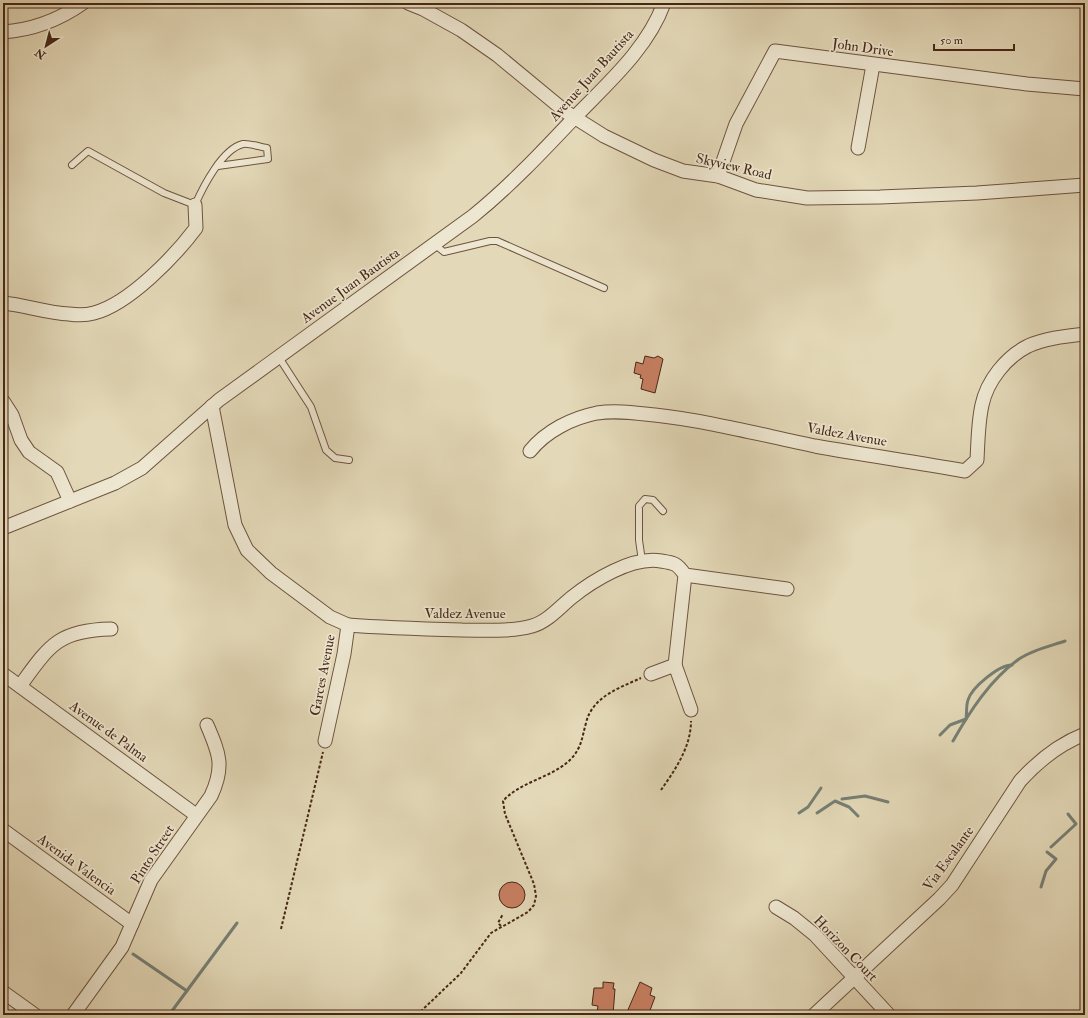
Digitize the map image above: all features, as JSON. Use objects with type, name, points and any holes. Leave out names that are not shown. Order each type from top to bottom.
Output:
[{"type":"street","points":[[3,32],[38,26],[58,19],[83,3]]},
{"type":"street","name":"Skyview Road","points":[[408,3],[423,9],[461,30],[497,55],[575,118],[604,136],[654,160],[683,171],[718,176],[756,190],[807,198],[962,194],[1085,185]]},
{"type":"street","name":"Avenue Juan Bautista","points":[[3,528],[115,483],[142,468],[212,406],[278,356],[473,216],[512,183],[575,118],[639,47],[652,31],[664,3]]},
{"type":"street","name":"John Drive","points":[[718,176],[736,124],[775,51],[1026,84],[1085,89]]},
{"type":"street","points":[[858,148],[873,65]]},
{"type":"street","points":[[3,303],[70,314],[94,314],[113,305],[147,280],[177,253],[196,228],[195,205]]},
{"type":"street","name":"Valdez Avenue","points":[[530,451],[538,441],[556,429],[576,420],[598,413],[628,412],[686,418],[816,446],[965,471],[977,460],[982,405],[990,382],[1006,362],[1028,346],[1065,336],[1085,334]]},
{"type":"street","points":[[3,400],[12,415],[21,440],[29,452],[57,472],[70,501]]},
{"type":"street","name":"Garces Avenue","points":[[212,406],[235,525],[247,550],[271,573],[330,617],[348,625],[344,654],[325,741]]},
{"type":"street","points":[[642,560],[674,563],[679,566],[684,575],[675,665],[691,710]]},
{"type":"street","name":"Valdez Avenue","points":[[348,625],[401,629],[518,629],[534,626],[545,620],[572,597],[624,566],[642,560]]},
{"type":"street","points":[[684,575],[787,589]]},
{"type":"street","points":[[20,686],[40,658],[61,640],[72,634],[88,630],[111,629]]},
{"type":"street","points":[[651,674],[675,665]]},
{"type":"street","name":"Avenue de Palma","points":[[3,674],[196,815]]},
{"type":"street","name":"Pinto Street","points":[[73,1015],[122,947],[151,880],[211,796],[220,772],[218,750],[207,725]]},
{"type":"street","name":"Via Escalante","points":[[814,1015],[854,979],[952,885],[1020,781],[1032,768],[1063,744],[1085,734]]},
{"type":"street","name":"Avenida Valencia","points":[[3,830],[132,924]]},
{"type":"street","name":"Horizon Court","points":[[776,907],[794,918],[815,935],[854,979],[889,1015]]},
{"type":"street","points":[[3,992],[35,1015]]},
{"type":"lane","points":[[72,165],[88,151],[164,193],[195,205],[206,180],[232,149],[243,144],[267,148],[268,159],[218,166]]},
{"type":"lane","points":[[434,244],[444,252],[490,241],[497,241],[604,288]]},
{"type":"lane","points":[[278,356],[311,407],[326,450],[335,458],[349,460]]},
{"type":"lane","points":[[642,560],[639,540],[639,506],[643,500],[651,499],[656,501],[664,511]]},
{"type":"path","points":[[417,1015],[461,973],[486,937],[501,926],[528,912],[534,905],[536,896],[534,884],[504,814],[503,801],[512,793],[570,760],[580,747],[591,708],[601,698],[651,674]]},
{"type":"path","points":[[661,790],[677,766],[691,734],[691,710]]},
{"type":"path","points":[[281,929],[325,741]]},
{"type":"path","points":[[501,926],[498,923],[503,914]]},
{"type":"building","points":[[645,356],[654,358],[658,356],[663,359],[655,393],[641,389],[643,379],[640,378],[641,375],[634,373],[636,362],[643,364]]},
{"type":"building","points":[[512,882],[521,886],[525,895],[521,904],[512,908],[503,904],[499,895],[503,886]]},
{"type":"building","points":[[603,982],[614,983],[613,1015],[597,1012],[598,1006],[592,1005],[594,988],[603,988]]},
{"type":"building","points":[[640,982],[652,988],[650,995],[655,997],[649,1013],[644,1011],[642,1015],[635,1015],[627,1012]]},
{"type":"waterway","points":[[953,741],[966,718],[990,686],[1009,667],[1030,653],[1065,641]]},
{"type":"waterway","points":[[940,735],[950,725],[966,719],[968,700],[980,683],[1000,669],[1012,665]]},
{"type":"waterway","points":[[799,813],[808,807],[821,788]]},
{"type":"waterway","points":[[842,799],[865,796],[888,802]]},
{"type":"waterway","points":[[817,813],[835,801],[849,807],[858,816]]},
{"type":"waterway","points":[[1051,847],[1076,824],[1068,814]]},
{"type":"waterway","points":[[1041,887],[1046,871],[1056,859],[1047,852]]},
{"type":"waterway","points":[[169,1015],[237,923]]},
{"type":"waterway","points":[[133,954],[187,991]]}]
